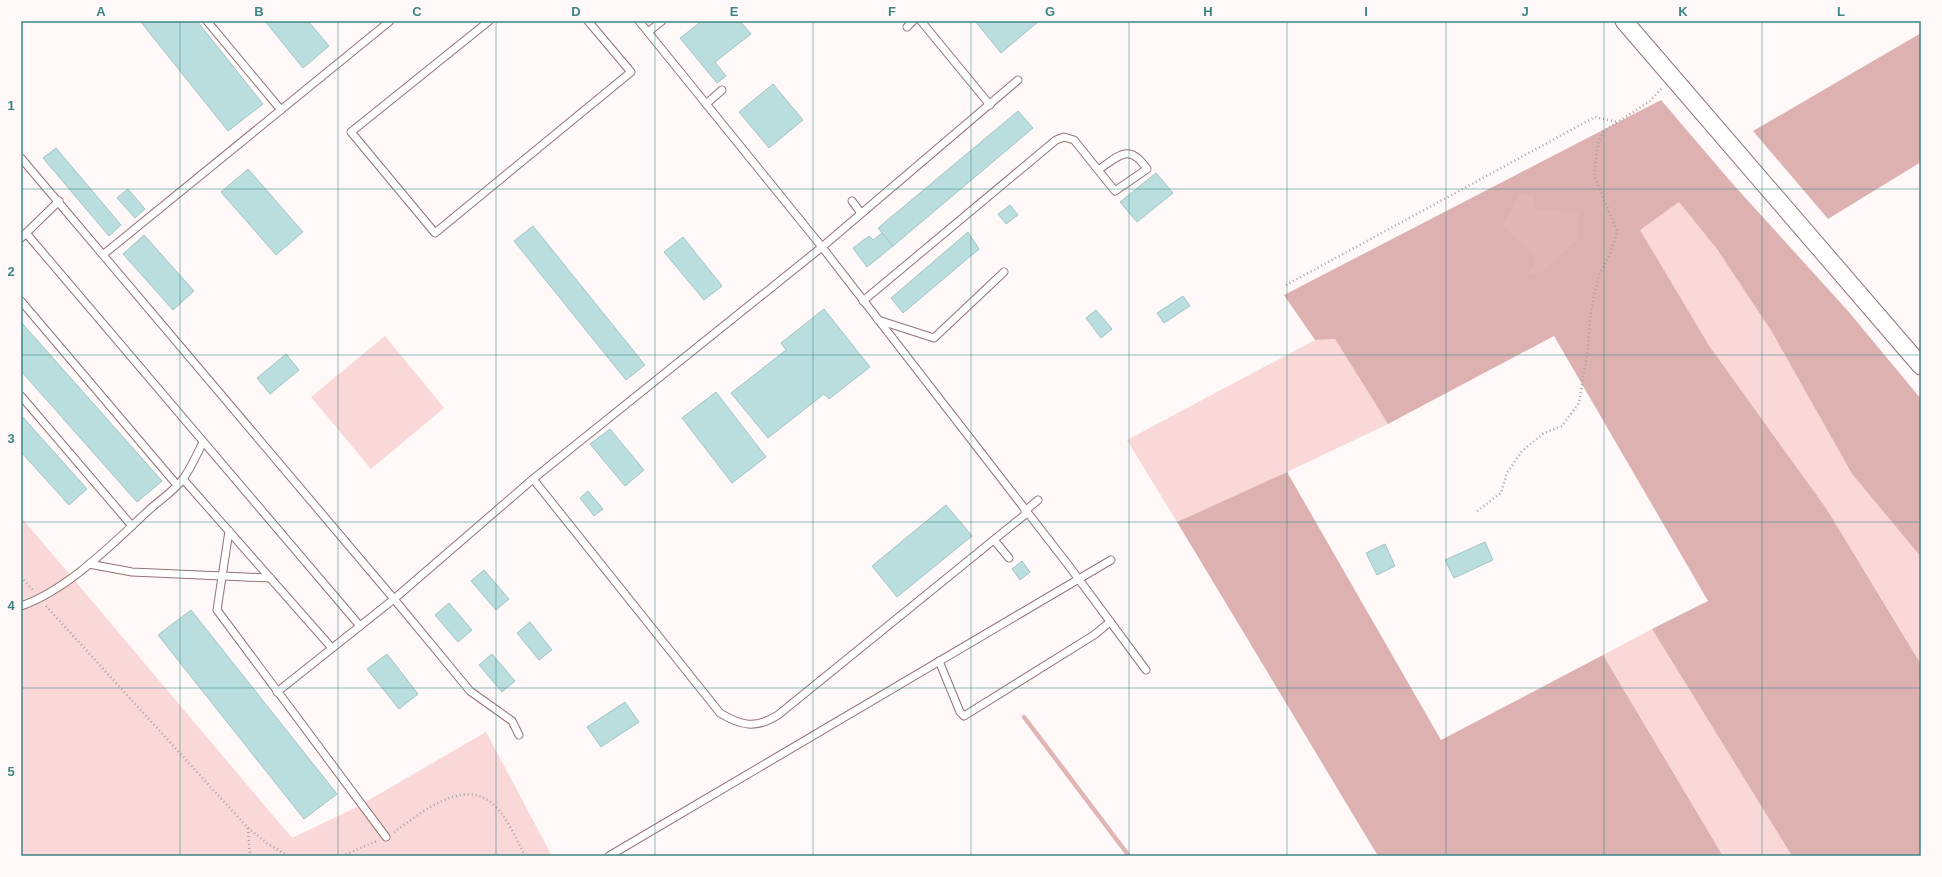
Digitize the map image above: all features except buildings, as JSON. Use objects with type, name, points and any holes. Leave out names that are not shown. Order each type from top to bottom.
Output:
[{"type":"street","points":[[1624,21],[1921,366]]},
{"type":"lane","points":[[207,21],[281,110]]},
{"type":"lane","points":[[104,254],[390,21]]},
{"type":"lane","points":[[489,21],[351,132],[435,233],[631,72],[588,21]]},
{"type":"lane","points":[[639,21],[822,247],[1079,580],[1146,670]]},
{"type":"lane","points":[[648,32],[662,21]]},
{"type":"lane","points":[[907,27],[913,21]]},
{"type":"lane","points":[[921,21],[990,106]]},
{"type":"lane","points":[[277,692],[394,599],[533,479],[822,247],[990,106],[1018,80]]},
{"type":"lane","points":[[706,104],[722,90]]},
{"type":"lane","points":[[863,301],[1056,140],[1064,137],[1074,140],[1098,170],[1115,191],[1146,170],[1137,157],[1132,154],[1119,156],[1098,170]]},
{"type":"lane","points":[[21,158],[104,254],[470,691],[512,722],[519,735]]},
{"type":"lane","points":[[59,201],[24,235],[360,626]]},
{"type":"lane","points":[[852,201],[861,213]]},
{"type":"lane","points":[[878,320],[934,338],[1004,272]]},
{"type":"lane","points":[[21,301],[177,485]]},
{"type":"lane","points":[[21,396],[132,526]]},
{"type":"lane","points":[[21,606],[40,599],[89,564],[132,526],[183,479],[203,442]]},
{"type":"lane","points":[[183,479],[331,648]]},
{"type":"lane","points":[[533,479],[720,713],[730,720],[742,724],[754,725],[767,722],[778,715],[994,540],[1038,500]]},
{"type":"lane","points":[[229,531],[216,610],[386,837]]},
{"type":"lane","points":[[994,540],[1008,558]]},
{"type":"lane","points":[[609,856],[1111,560]]},
{"type":"lane","points":[[89,564],[132,572],[270,578]]},
{"type":"lane","points":[[940,661],[960,712],[964,716],[1094,635],[1110,622]]},
{"type":"path","points":[[1478,511],[1501,493],[1507,473],[1522,451],[1544,433],[1562,426],[1579,403],[1587,355],[1591,310],[1599,275],[1611,252],[1617,231],[1594,175],[1598,143],[1604,131],[1650,101],[1673,78]]},
{"type":"path","points":[[1286,285],[1595,117],[1617,122]]},
{"type":"path","points":[[21,577],[248,828],[268,844],[289,856]]},
{"type":"path","points":[[342,856],[386,837],[444,799],[471,794],[485,798],[494,805],[505,820],[525,856]]},
{"type":"path","points":[[248,828],[250,856]]},
{"type":"shaded area","points":[[1921,33],[1921,162],[1828,219],[1753,131]]},
{"type":"shaded area","points":[[1661,100],[1731,182],[1848,311],[1921,399],[1921,557],[1852,474],[1772,332],[1717,249],[1679,202],[1640,230],[1710,347],[1826,508],[1921,664],[1921,856],[1792,856],[1652,629],[1708,601],[1554,336],[1388,424],[1335,339],[1315,340],[1284,295]]},
{"type":"shaded area","points":[[1520,195],[1533,195],[1535,209],[1578,213],[1578,239],[1542,272],[1528,274],[1535,262],[1532,252],[1503,226]]},
{"type":"shaded area","points":[[1679,202],[1717,248],[1772,332],[1852,474],[1921,557],[1921,663],[1826,508],[1710,347],[1639,230]]},
{"type":"shaded area","points":[[385,336],[444,408],[371,469],[311,397]]},
{"type":"shaded area","points":[[1335,339],[1388,424],[1177,522],[1127,440],[1315,340]]},
{"type":"shaded area","points":[[1287,472],[1441,740],[1603,655],[1723,856],[1378,856],[1177,522]]},
{"type":"shaded area","points":[[21,517],[292,838],[355,808],[486,732],[552,856],[21,856]]},
{"type":"shaded area","points":[[1652,629],[1792,856],[1723,856],[1603,655]]},
{"type":"waterway","points":[[1024,717],[1129,856]]}]
